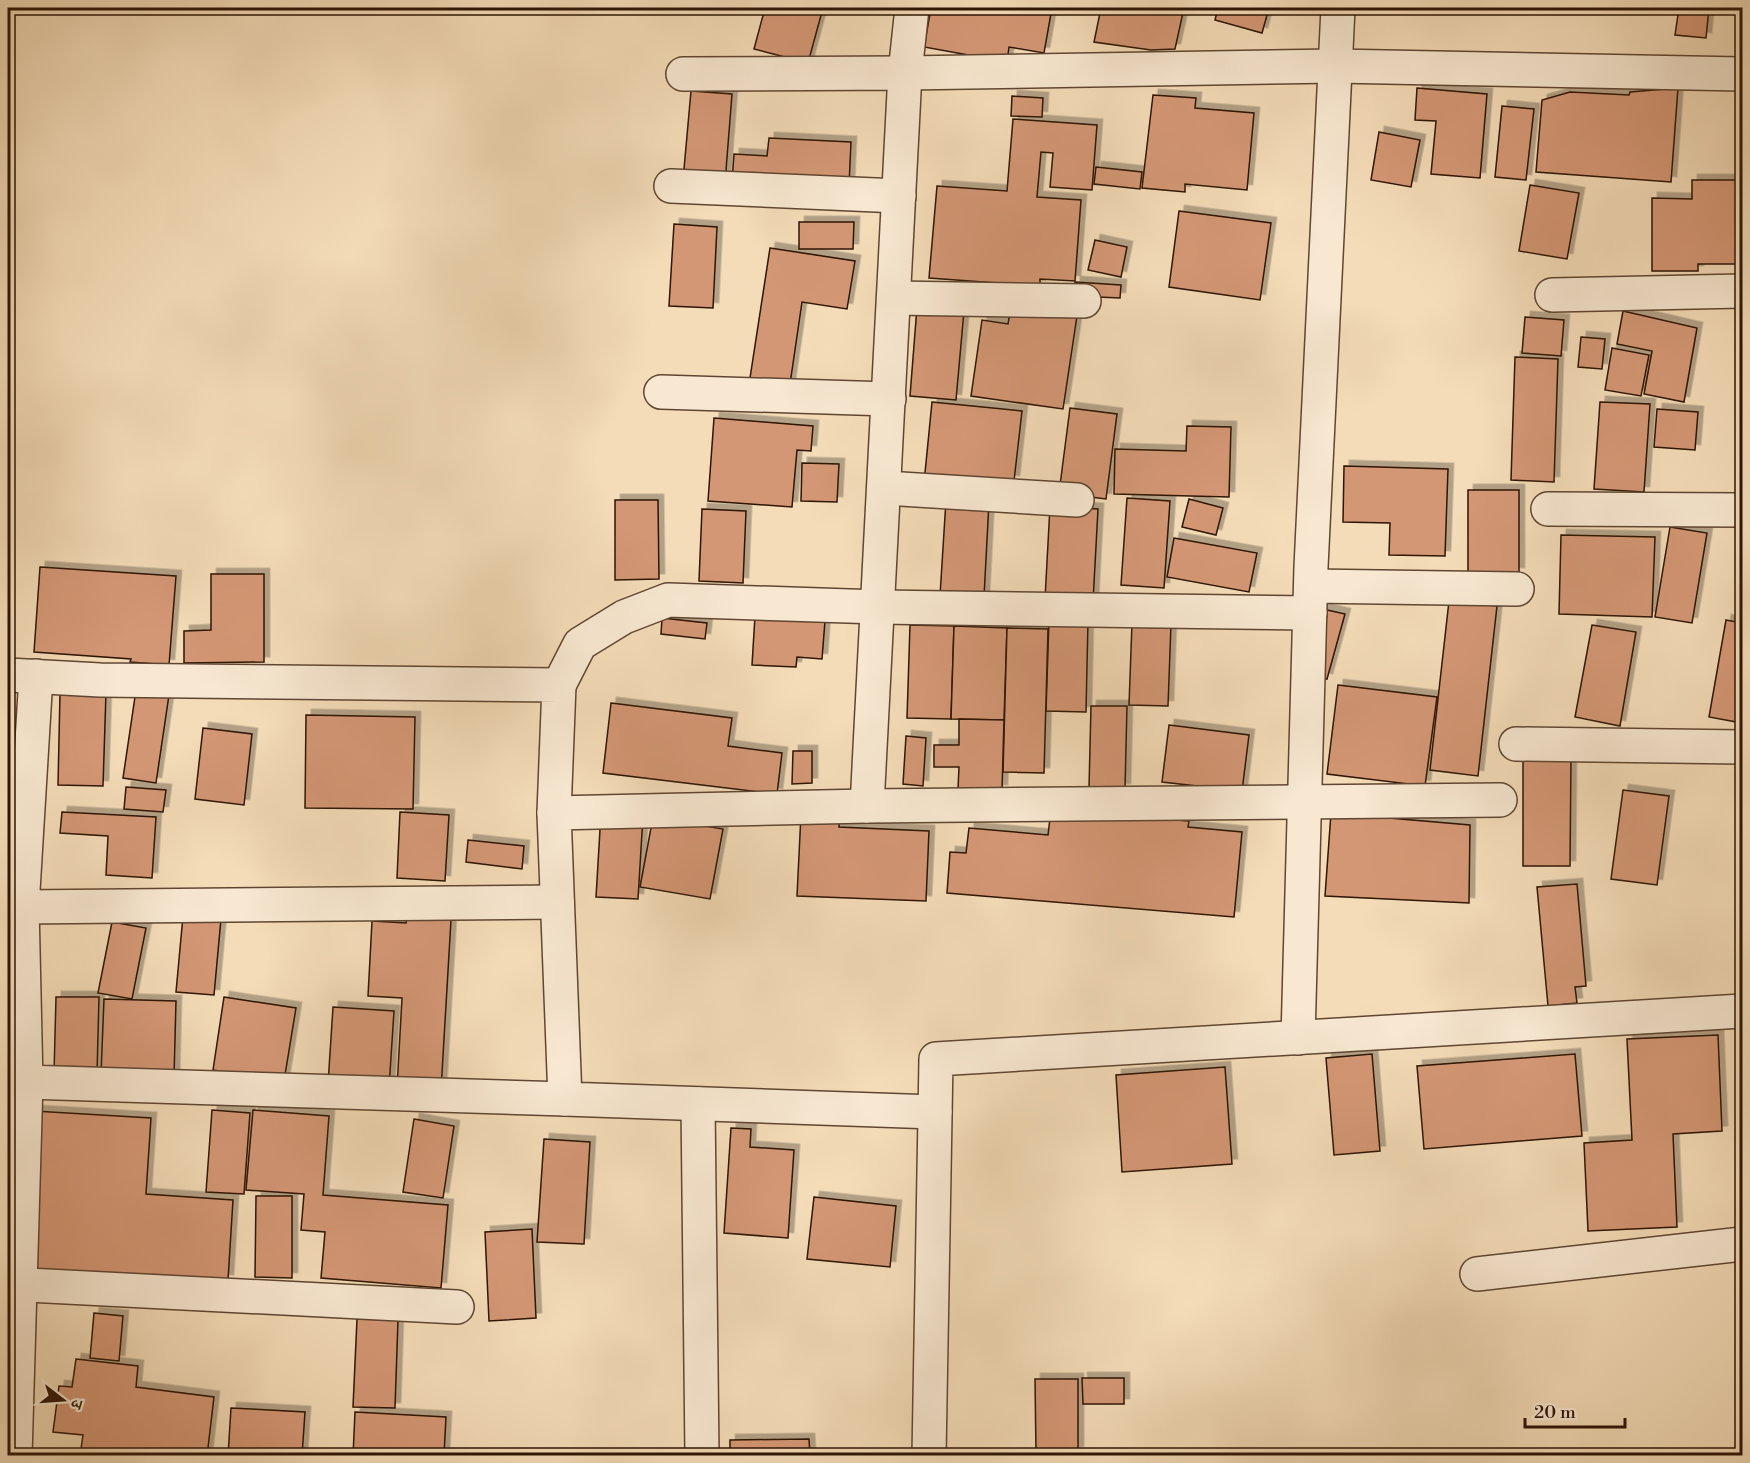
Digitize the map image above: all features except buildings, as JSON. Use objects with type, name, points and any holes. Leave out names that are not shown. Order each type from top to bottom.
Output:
[{"type":"street","points":[[867,806],[905,73],[912,8]]},
{"type":"street","points":[[1298,1038],[1310,600],[1338,8]]},
{"type":"street","points":[[683,74],[1335,66],[1743,74]]},
{"type":"street","points":[[671,186],[899,196]]},
{"type":"street","points":[[1552,295],[1743,291]]},
{"type":"street","points":[[894,298],[1084,301]]},
{"type":"street","points":[[662,392],[889,399]]},
{"type":"street","points":[[885,488],[1077,500]]},
{"type":"street","points":[[1548,510],[1743,510]]},
{"type":"street","points":[[565,1098],[554,813],[559,685],[580,644],[624,616],[668,600],[879,607],[1310,600],[1516,589]]},
{"type":"street","points":[[15,1455],[14,1284],[17,1082],[15,907],[22,676],[100,680],[559,685]]},
{"type":"street","points":[[1516,744],[1743,747]]},
{"type":"street","points":[[554,813],[867,806],[1500,800]]},
{"type":"street","points":[[15,907],[557,902]]},
{"type":"street","points":[[928,1455],[936,1059],[1743,1011]]},
{"type":"street","points":[[17,1082],[565,1098],[935,1112]]},
{"type":"street","points":[[698,1104],[702,1455]]},
{"type":"street","points":[[1477,1274],[1743,1244]]},
{"type":"street","points":[[14,1284],[457,1307]]}]
